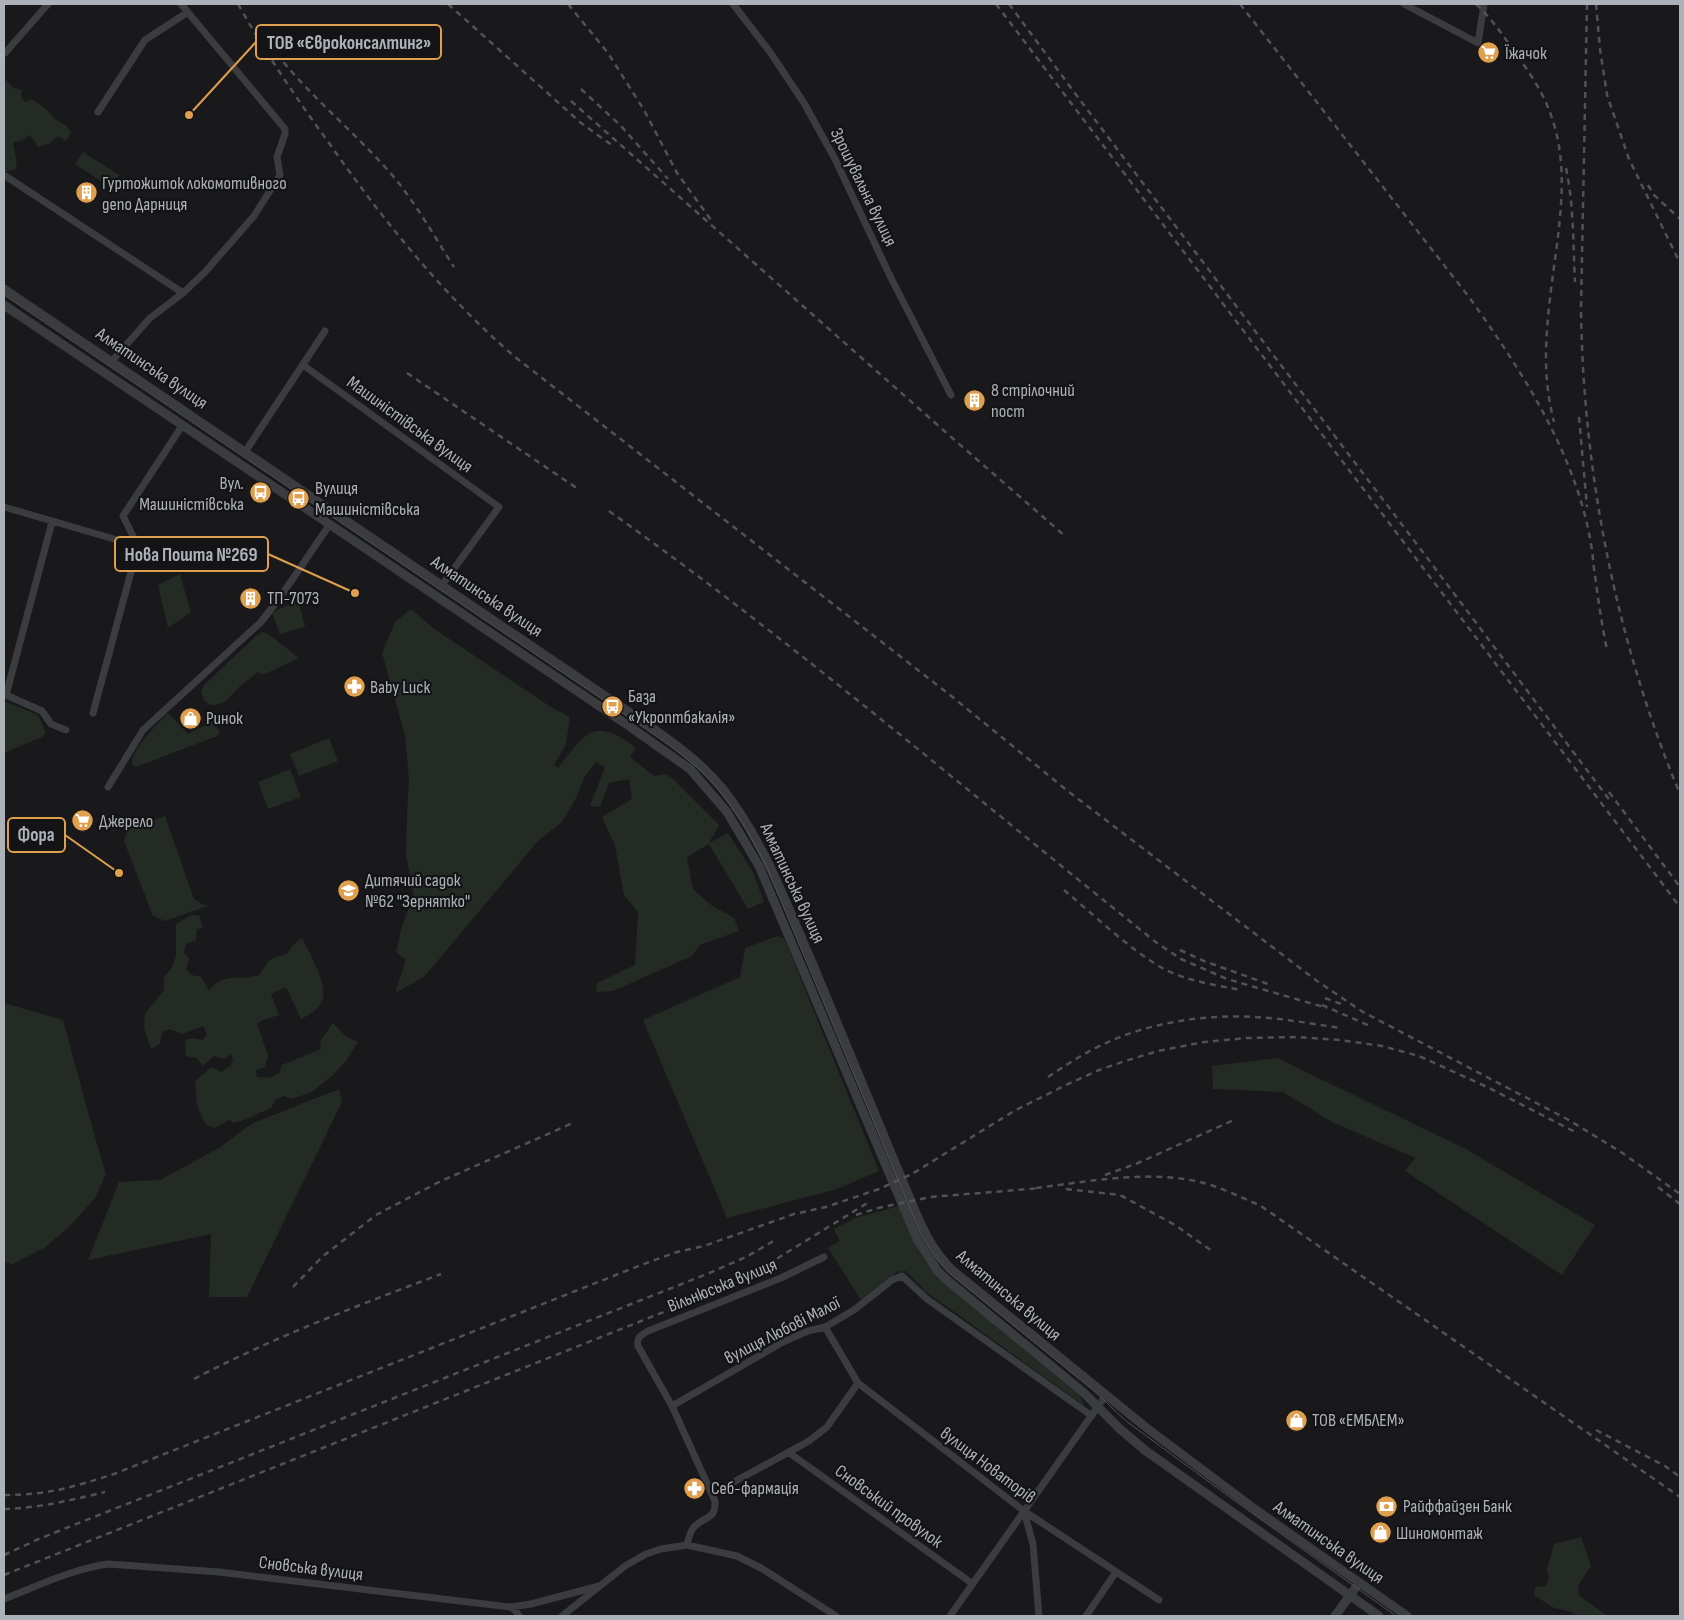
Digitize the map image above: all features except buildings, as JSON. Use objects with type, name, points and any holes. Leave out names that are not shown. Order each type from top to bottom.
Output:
[{"type":"street","points":[[5,53],[48,4]]},
{"type":"street","points":[[112,361],[150,318],[183,293],[205,272],[254,216],[280,175],[277,157],[285,134],[284,125],[181,4]]},
{"type":"street","name":"Зрошувальна вулиця","points":[[733,4],[770,52],[804,102],[836,159],[891,278],[951,395]]},
{"type":"street","points":[[1404,4],[1478,43],[1484,4]]},
{"type":"street","points":[[98,112],[145,40],[188,12]]},
{"type":"street","points":[[4,175],[183,293]]},
{"type":"street","name":"Алматинська вулиця","points":[[4,289],[674,742],[697,763],[722,788],[746,822],[778,881],[876,1131]]},
{"type":"street","name":"Алматинська вулиця","points":[[4,305],[690,769],[728,812],[768,884],[911,1213],[934,1251],[952,1270],[1148,1429],[1256,1510],[1407,1616]]},
{"type":"street","points":[[245,452],[325,331]]},
{"type":"street","name":"Машиністівська вулиця","points":[[303,365],[499,507],[442,585]]},
{"type":"street","points":[[93,713],[138,546],[123,516],[182,426]]},
{"type":"street","points":[[4,507],[138,546]]},
{"type":"street","points":[[52,522],[5,696],[42,711],[51,724],[66,730]]},
{"type":"street","points":[[108,786],[143,730],[261,622],[330,524]]},
{"type":"street","name":"Алматинська вулиця","points":[[911,1213],[916,1239],[937,1270],[1084,1393],[1120,1430],[1146,1451],[1379,1616]]},
{"type":"street","name":"Вільнюська вулиця","points":[[672,1406],[638,1346],[640,1335],[781,1278],[824,1256]]},
{"type":"street","name":"вулиця Любові Малої","points":[[672,1406],[783,1342],[808,1331],[825,1328],[854,1310],[892,1280],[902,1276],[926,1299],[1092,1416]]},
{"type":"street","name":"вулиця Новаторів","points":[[825,1328],[858,1384],[1024,1511],[1159,1600]]},
{"type":"street","points":[[712,1494],[810,1440],[827,1426],[858,1384]]},
{"type":"street","points":[[950,1616],[1106,1395]]},
{"type":"street","points":[[672,1406],[712,1494],[715,1508],[711,1516],[695,1526],[687,1545]]},
{"type":"street","name":"Сновський провулок","points":[[788,1452],[973,1584]]},
{"type":"street","points":[[1024,1511],[1033,1544],[1039,1616]]},
{"type":"street","points":[[562,1616],[624,1566],[646,1554],[661,1549],[687,1545],[737,1556],[761,1568],[836,1616]]},
{"type":"street","name":"Сновська вулиця","points":[[4,1599],[76,1571],[108,1564],[219,1572],[510,1607],[531,1604],[600,1586]]},
{"type":"street","points":[[1086,1616],[1116,1572]]},
{"type":"street","points":[[1335,1616],[1360,1583]]},
{"type":"street","points":[[510,1607],[519,1616]]},
{"type":"shaded area","points":[[4,78],[14,88],[22,90],[21,96],[25,102],[32,99],[46,109],[55,119],[67,126],[71,133],[66,141],[58,136],[50,143],[38,147],[30,135],[22,141],[13,142],[16,169],[4,172]]},
{"type":"shaded area","points":[[83,152],[119,175],[111,188],[75,164]]},
{"type":"shaded area","points":[[180,574],[191,612],[168,628],[158,585]]},
{"type":"shaded area","points":[[298,600],[305,627],[280,634],[272,613]]},
{"type":"shaded area","points":[[411,609],[433,628],[551,707],[570,717],[566,744],[554,765],[558,768],[584,737],[592,732],[600,731],[622,738],[636,748],[630,757],[654,776],[665,774],[671,777],[719,825],[709,843],[728,833],[753,872],[764,902],[748,909],[709,844],[687,857],[693,889],[711,905],[734,918],[739,931],[700,945],[692,956],[613,991],[596,992],[597,983],[635,965],[638,912],[624,895],[615,846],[602,817],[632,799],[629,779],[609,783],[600,807],[590,806],[605,767],[596,762],[585,776],[576,798],[562,822],[538,841],[424,977],[395,993],[406,960],[396,952],[402,926],[414,896],[406,855],[409,780],[405,735],[382,653],[395,622]]},
{"type":"shaded area","points":[[263,632],[299,658],[263,675],[258,672],[223,702],[210,705],[204,700],[201,691],[204,685],[257,635]]},
{"type":"shaded area","points":[[4,701],[38,715],[46,733],[42,737],[4,753]]},
{"type":"shaded area","points":[[168,713],[188,734],[212,722],[220,731],[217,736],[136,767],[132,765],[135,752]]},
{"type":"shaded area","points":[[329,738],[338,761],[299,776],[290,754]]},
{"type":"shaded area","points":[[290,769],[301,797],[268,809],[258,782]]},
{"type":"shaded area","points":[[165,816],[194,899],[204,905],[210,905],[165,921],[153,916],[124,841],[128,829]]},
{"type":"shaded area","points":[[191,915],[199,915],[203,928],[197,929],[196,940],[186,944],[184,953],[189,958],[186,970],[192,975],[201,977],[209,990],[215,984],[227,979],[259,975],[270,960],[287,954],[293,945],[302,938],[321,978],[323,987],[322,1001],[316,1010],[301,1019],[286,987],[271,994],[279,1015],[257,1024],[268,1055],[265,1067],[256,1070],[257,1077],[269,1078],[279,1073],[282,1065],[321,1049],[320,1041],[333,1023],[347,1037],[358,1042],[346,1061],[333,1075],[312,1092],[292,1099],[284,1096],[276,1099],[271,1108],[242,1121],[233,1123],[229,1120],[214,1128],[205,1124],[197,1105],[195,1081],[212,1067],[221,1072],[231,1065],[233,1060],[231,1054],[224,1059],[214,1056],[203,1066],[196,1058],[186,1056],[185,1040],[192,1038],[203,1040],[207,1034],[203,1026],[182,1034],[170,1029],[162,1032],[160,1044],[151,1049],[144,1028],[145,1014],[164,990],[164,977],[171,969],[176,956],[176,924]]},
{"type":"shaded area","points":[[777,936],[784,939],[787,945],[879,1171],[837,1189],[727,1218],[643,1020],[740,977],[745,948]]},
{"type":"shaded area","points":[[4,1003],[63,1020],[106,1174],[95,1198],[69,1227],[44,1248],[11,1265],[4,1260]]},
{"type":"shaded area","points":[[1277,1058],[1464,1148],[1595,1225],[1562,1275],[1405,1171],[1415,1158],[1332,1122],[1283,1092],[1213,1089],[1212,1066]]},
{"type":"shaded area","points":[[339,1089],[342,1102],[247,1297],[209,1297],[211,1234],[88,1260],[119,1182],[160,1180],[219,1148],[251,1124]]},
{"type":"shaded area","points":[[899,1206],[918,1249],[938,1276],[1080,1396],[1085,1406],[925,1291],[906,1271],[897,1272],[861,1300],[828,1248],[840,1241],[834,1229],[855,1218]]},
{"type":"shaded area","points":[[1581,1537],[1591,1566],[1578,1586],[1579,1595],[1607,1616],[1579,1616],[1552,1607],[1534,1595],[1536,1586],[1545,1587],[1549,1578],[1547,1570],[1554,1544]]},
{"type":"tram line","points":[[4,295],[647,730],[681,754],[702,772],[722,794],[739,818],[768,870],[922,1237],[938,1261],[949,1273],[1094,1391],[1126,1421],[1396,1616]]},
{"type":"railway","points":[[238,4],[293,92],[371,200],[415,256],[463,308],[515,357],[950,695],[1069,792],[1317,981],[1363,1012],[1567,1119],[1621,1152],[1680,1194]]},
{"type":"railway","points":[[448,4],[581,123],[613,146]]},
{"type":"railway","points":[[568,4],[608,53],[644,110],[677,173],[711,220]]},
{"type":"railway","points":[[996,4],[1680,907]]},
{"type":"railway","points":[[1009,4],[1611,802]]},
{"type":"railway","points":[[1240,4],[1469,297],[1527,384],[1560,446],[1584,511],[1592,548],[1607,650]]},
{"type":"railway","points":[[1476,4],[1496,26],[1533,79],[1546,102],[1556,132],[1562,179],[1561,203],[1546,345],[1548,391],[1554,422]]},
{"type":"railway","points":[[1587,4],[1581,308],[1588,432],[1607,556],[1621,616],[1657,736],[1680,794]]},
{"type":"railway","points":[[1596,4],[1607,95],[1629,159],[1680,263]]},
{"type":"railway","points":[[270,45],[311,92],[395,178],[454,267]]},
{"type":"railway","points":[[581,89],[621,126],[668,179]]},
{"type":"railway","points":[[571,101],[1065,536]]},
{"type":"railway","points":[[1566,168],[1572,211],[1575,282]]},
{"type":"railway","points":[[1648,185],[1654,195],[1680,219]]},
{"type":"railway","points":[[407,373],[578,489]]},
{"type":"railway","points":[[1579,417],[1587,507]]},
{"type":"railway","points":[[609,511],[680,562],[818,669],[1157,943],[1181,959],[1227,979],[1327,1008]]},
{"type":"railway","points":[[1609,792],[1680,887]]},
{"type":"railway","points":[[1064,890],[1125,942],[1164,969],[1192,980],[1241,990]]},
{"type":"railway","points":[[1180,950],[1204,961],[1268,984]]},
{"type":"railway","points":[[1325,998],[1344,1005]]},
{"type":"railway","points":[[1322,1005],[1370,1026]]},
{"type":"railway","points":[[1048,1077],[1089,1051],[1139,1030],[1158,1025],[1235,1016],[1286,1020],[1341,1028]]},
{"type":"railway","points":[[4,1495],[34,1494],[86,1483],[114,1474],[641,1265],[677,1252],[704,1246],[794,1214],[826,1207],[879,1189],[912,1174],[1014,1111],[1068,1084],[1099,1070],[1158,1051],[1204,1042],[1247,1038],[1297,1037],[1340,1040],[1382,1046],[1419,1056],[1487,1087],[1577,1133]]},
{"type":"railway","points":[[1105,1175],[1138,1163],[1236,1119]]},
{"type":"railway","points":[[293,1287],[322,1257],[376,1215],[439,1182],[575,1122]]},
{"type":"railway","points":[[1036,1188],[1102,1179],[1168,1177],[1211,1185],[1261,1206],[1680,1497]]},
{"type":"railway","points":[[1658,1187],[1680,1204]]},
{"type":"railway","points":[[856,1215],[878,1208],[931,1197],[1041,1188]]},
{"type":"railway","points":[[1066,1189],[1120,1195],[1175,1225],[1212,1251]]},
{"type":"railway","points":[[4,1575],[714,1292],[747,1277],[869,1202]]},
{"type":"railway","points":[[4,1555],[41,1538],[707,1274],[746,1257],[777,1239]]},
{"type":"railway","points":[[194,1379],[285,1336],[441,1274]]},
{"type":"railway","points":[[1596,1430],[1665,1466],[1680,1477]]},
{"type":"railway","points":[[4,1509],[68,1501],[105,1492]]},
{"type":"place","name":"Їжачок","points":[[1489,53]]},
{"type":"place","name":"ТОВ «Євроконсалтинг»","points":[[189,115]]},
{"type":"place","name":"Гуртожиток локомотивного депо Дарниця","points":[[86,193]]},
{"type":"place","name":"8 стрілочний пост","points":[[975,400]]},
{"type":"place","name":"Вул. Машиністівська","points":[[260,493]]},
{"type":"place","name":"Вулиця Машиністівська","points":[[299,498]]},
{"type":"place","name":"Нова Пошта №269","points":[[355,593]]},
{"type":"place","name":"ТП-7073","points":[[251,598]]},
{"type":"place","name":"Baby Luck","points":[[354,687]]},
{"type":"place","name":"База «Укроптбакалія»","points":[[612,706]]},
{"type":"place","name":"Ринок","points":[[190,718]]},
{"type":"place","name":"Джерело","points":[[83,821]]},
{"type":"place","name":"Фора","points":[[119,873]]},
{"type":"place","name":"Дитячий садок №62 \"Зернятко\"","points":[[349,890]]},
{"type":"place","name":"ТОВ «ЕМБЛЕМ»","points":[[1296,1420]]},
{"type":"place","name":"Себ-фармація","points":[[695,1488]]},
{"type":"place","name":"Райффайзен Банк","points":[[1387,1506]]},
{"type":"place","name":"Шиномонтаж","points":[[1380,1533]]}]
